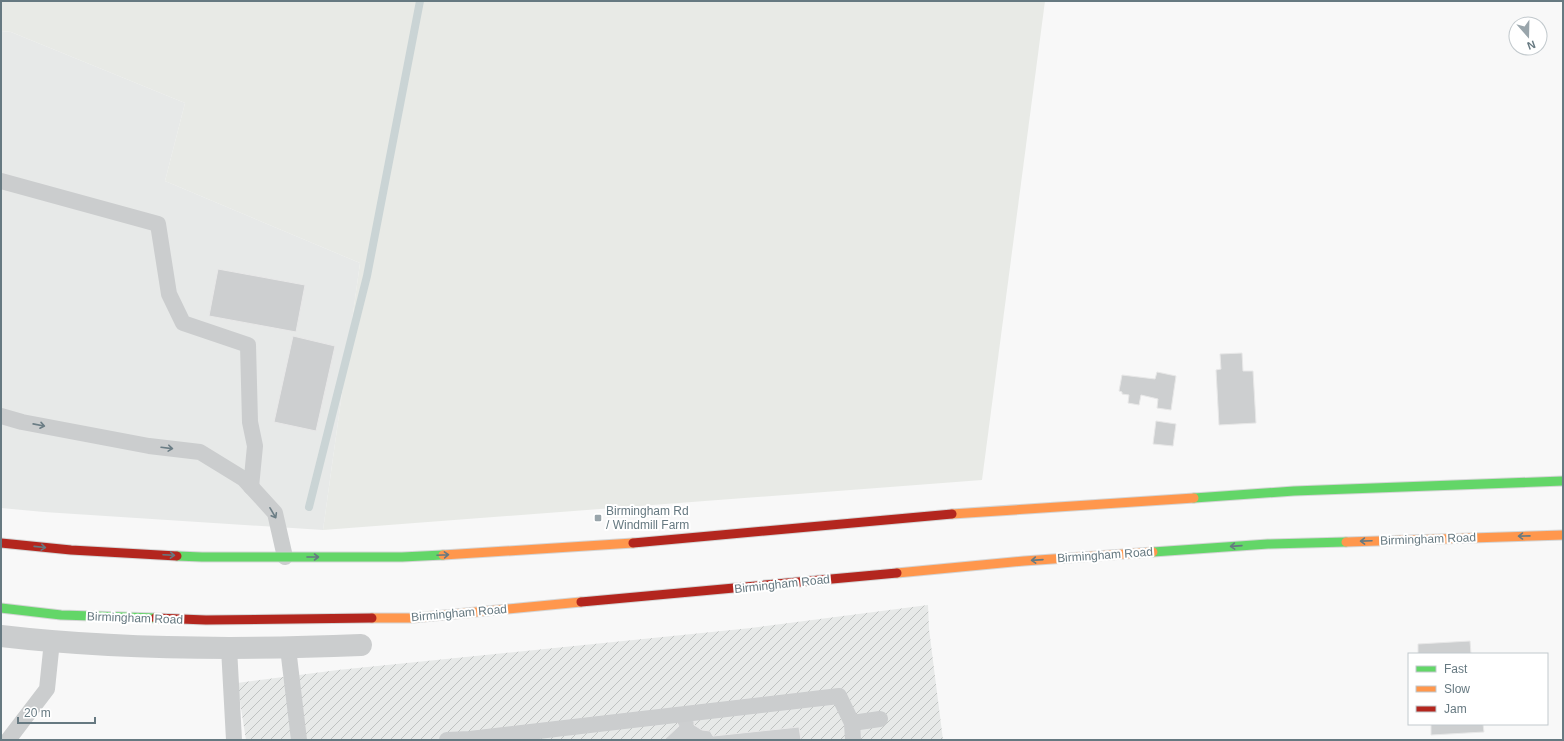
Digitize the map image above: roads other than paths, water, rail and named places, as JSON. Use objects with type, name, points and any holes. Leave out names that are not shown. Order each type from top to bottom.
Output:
[{"type":"highway","points":[[1,543],[71,550],[187,556],[402,557],[604,546],[934,515],[1294,491],[1563,481]]},
{"type":"highway","name":"Birmingham Road","points":[[1,608],[62,615],[206,620],[413,618],[1024,561],[1268,544],[1563,535]]},
{"type":"street","points":[[1,636],[52,641],[164,647],[288,648],[361,645]]},
{"type":"lane","points":[[1,181],[158,224],[169,294],[184,323],[248,345],[250,422],[255,446],[251,487]]},
{"type":"lane","points":[[1,416],[22,422],[149,446],[200,452],[244,479],[275,513],[285,557]]},
{"type":"lane","points":[[8,740],[47,689],[52,641]]},
{"type":"lane","points":[[229,648],[234,740]]},
{"type":"lane","points":[[288,648],[299,740]]},
{"type":"lane","points":[[447,740],[470,739],[839,696],[852,724],[854,740]]},
{"type":"lane","points":[[852,724],[880,719]]},
{"type":"waterway","points":[[309,507],[367,276],[420,1]]},
{"type":"place","name":"Birmingham Rd / Windmill Farm","points":[[598,518]]}]
